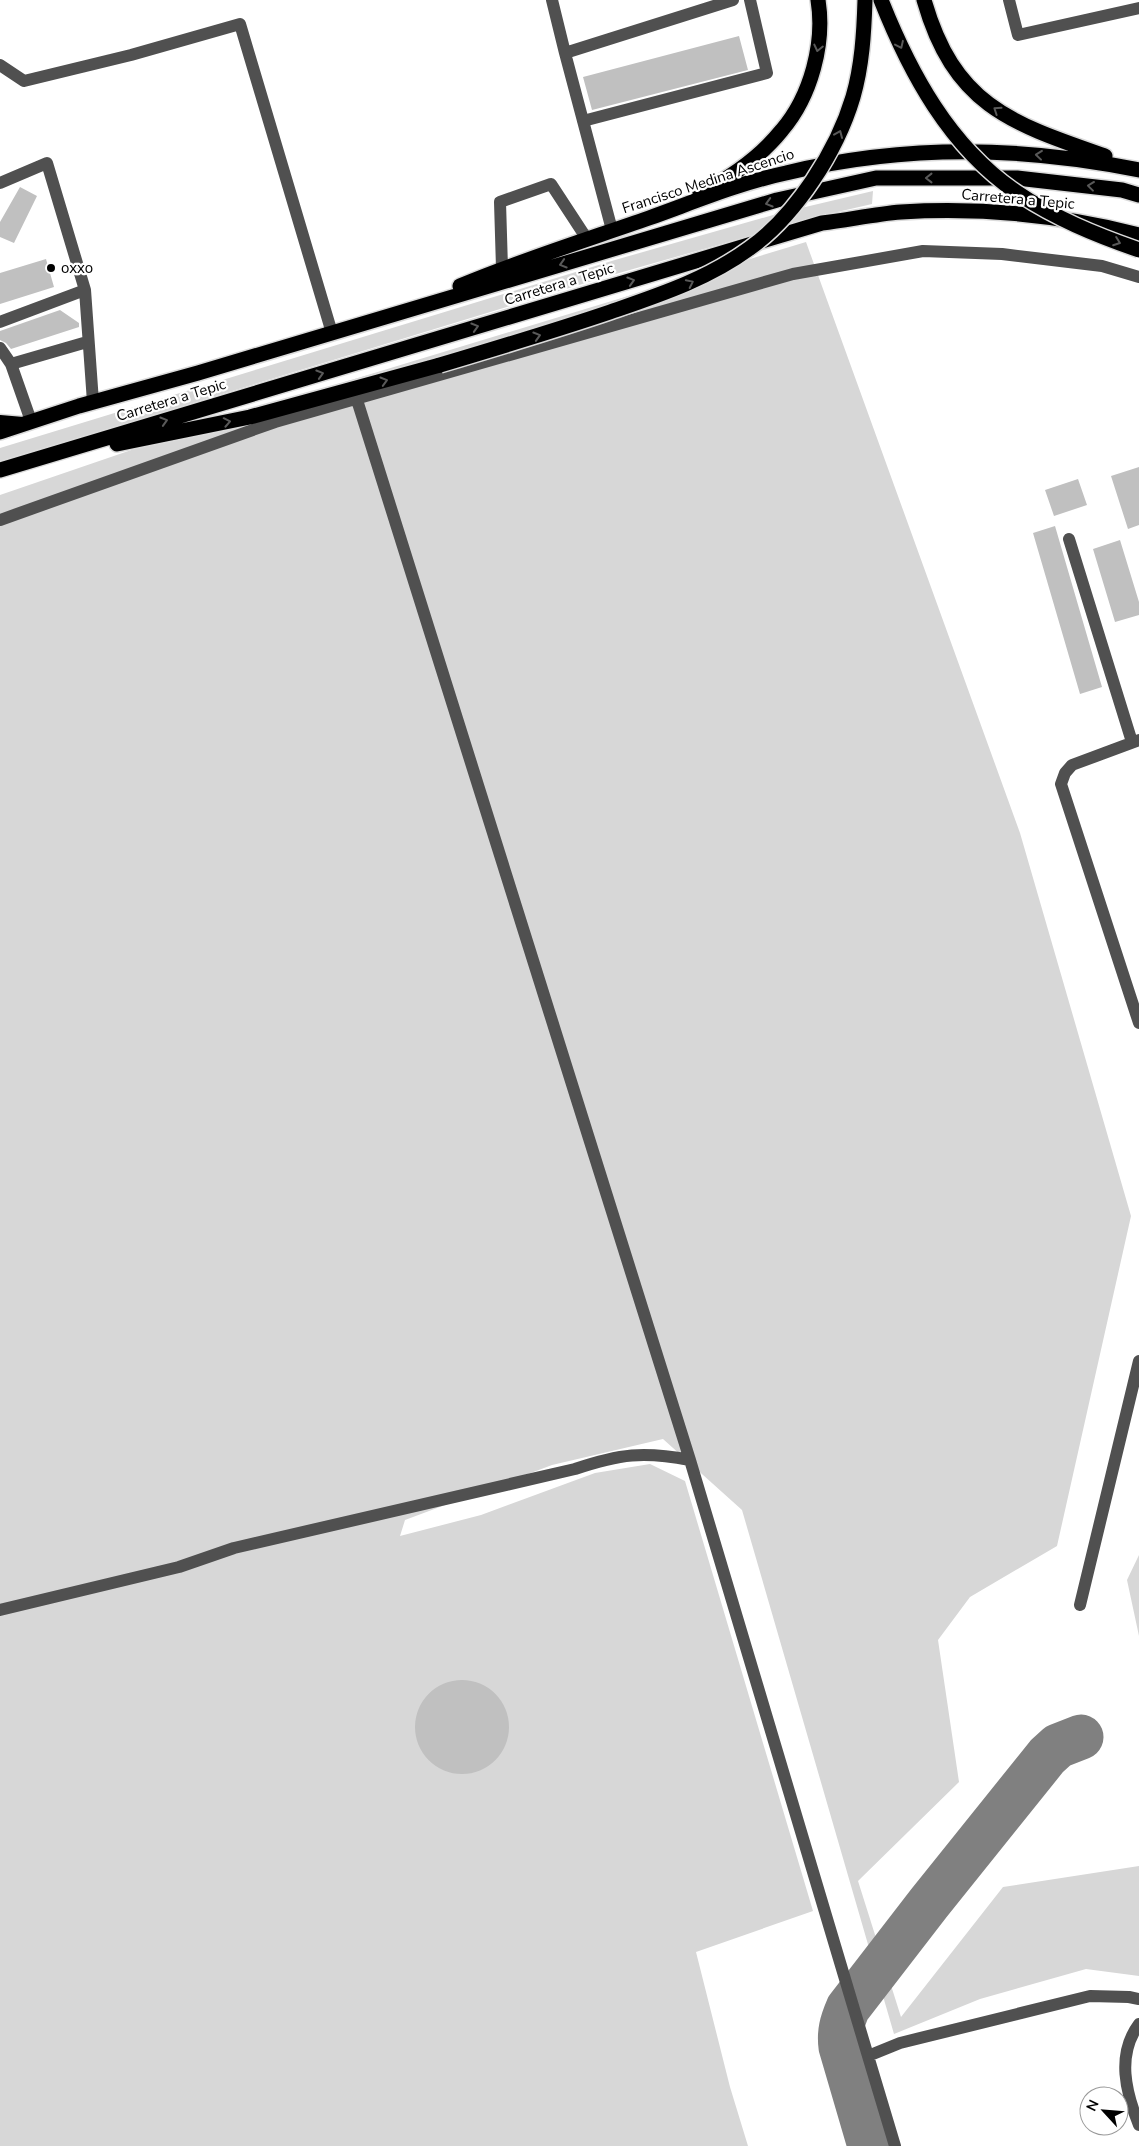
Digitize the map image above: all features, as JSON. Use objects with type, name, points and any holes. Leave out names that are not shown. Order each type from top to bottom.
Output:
[{"type":"highway","points":[[649,218],[705,190],[737,170],[764,150],[783,129],[804,92],[814,64],[820,41],[821,17],[818,0]]},
{"type":"highway","points":[[24,463],[250,417],[440,365],[559,329],[679,288],[716,270],[751,248],[781,221],[812,180],[837,139],[853,97],[864,45],[865,0]]},
{"type":"highway","points":[[881,0],[906,58],[928,98],[952,133],[982,164],[1015,192],[1046,211],[1081,229],[1139,250]]},
{"type":"highway","points":[[924,0],[941,46],[953,67],[984,102],[1028,128],[1139,169]]},
{"type":"highway","name":"Francisco Medina Ascencio","points":[[391,316],[502,268],[612,230],[784,173],[860,158],[933,151],[1006,152],[1099,162],[1139,169]]},
{"type":"highway","name":"Carretera a Tepic","points":[[0,428],[28,422],[391,316],[777,200],[876,178],[1017,178],[1122,190],[1139,195]]},
{"type":"highway","name":"Carretera a Tepic","points":[[0,470],[822,224],[900,212],[975,211],[1038,216],[1107,227],[1139,235]]},
{"type":"street","points":[[552,0],[612,230]]},
{"type":"street","points":[[565,53],[732,0]]},
{"type":"street","points":[[583,121],[767,73],[750,0]]},
{"type":"street","points":[[1009,0],[1018,35],[1139,8]]},
{"type":"street","points":[[0,64],[24,81],[131,55],[240,24],[332,333]]},
{"type":"street","points":[[0,183],[48,163],[84,290],[93,402]]},
{"type":"street","points":[[502,268],[500,202],[551,184],[587,239]]},
{"type":"street","points":[[0,520],[275,422],[793,274],[923,251],[1002,254],[1102,266],[1139,277]]},
{"type":"street","points":[[0,322],[84,290]]},
{"type":"street","points":[[12,364],[87,342]]},
{"type":"street","points":[[0,348],[12,364],[28,422]]},
{"type":"street","points":[[357,400],[690,1460],[896,2146]]},
{"type":"street","points":[[1069,539],[1135,741],[1072,765],[1065,772],[1061,784],[1139,1023]]},
{"type":"street","points":[[1080,1605],[1139,1361]]},
{"type":"street","points":[[0,1610],[179,1567],[234,1548],[574,1469],[604,1460],[639,1454],[661,1454],[690,1460]]},
{"type":"street","points":[[868,2056],[900,2043],[1090,1996],[1139,1999]]},
{"type":"street","points":[[1139,2024],[1128,2049],[1125,2072],[1129,2099],[1139,2125]]},
{"type":"shaded area","points":[[873,191],[872,204],[820,216],[605,277],[0,462],[0,448],[615,260],[780,213]]},
{"type":"shaded area","points":[[806,242],[1020,833],[1131,1216],[1057,1546],[970,1597],[938,1640],[959,1782],[858,1881],[901,2017],[1003,1887],[1139,1866],[1139,1976],[1086,1969],[980,1999],[894,2034],[742,1510],[663,1439],[552,1465],[405,1520],[400,1536],[481,1515],[595,1473],[650,1464],[685,1481],[813,1911],[696,1952],[730,2087],[748,2146],[0,2146],[0,495],[213,422]]},
{"type":"shaded area","points":[[1139,1555],[1139,1636],[1127,1580]]},
{"type":"building","points":[[739,36],[748,70],[592,110],[583,77]]},
{"type":"building","points":[[20,187],[37,196],[14,243],[0,237],[0,222]]},
{"type":"building","points":[[46,259],[54,287],[0,304],[0,273]]},
{"type":"building","points":[[60,310],[79,323],[79,327],[11,349],[0,340],[0,331]]},
{"type":"building","points":[[1139,467],[1139,525],[1128,529],[1111,476]]},
{"type":"building","points":[[1078,479],[1087,505],[1054,516],[1045,490]]},
{"type":"building","points":[[1055,526],[1102,687],[1080,694],[1033,533]]},
{"type":"building","points":[[1120,540],[1139,602],[1139,615],[1115,622],[1093,549]]},
{"type":"building","points":[[462,1680],[480,1683],[495,1694],[506,1709],[509,1727],[506,1745],[495,1760],[480,1771],[462,1774],[444,1771],[429,1760],[418,1745],[415,1727],[418,1709],[429,1694],[444,1683]]},
{"type":"taxiway","points":[[870,2146],[841,2047],[840,2037],[848,2008],[929,1903],[1047,1756],[1058,1746],[1081,1737]]},
{"type":"place","name":"oxxo","points":[[51,268]]}]
